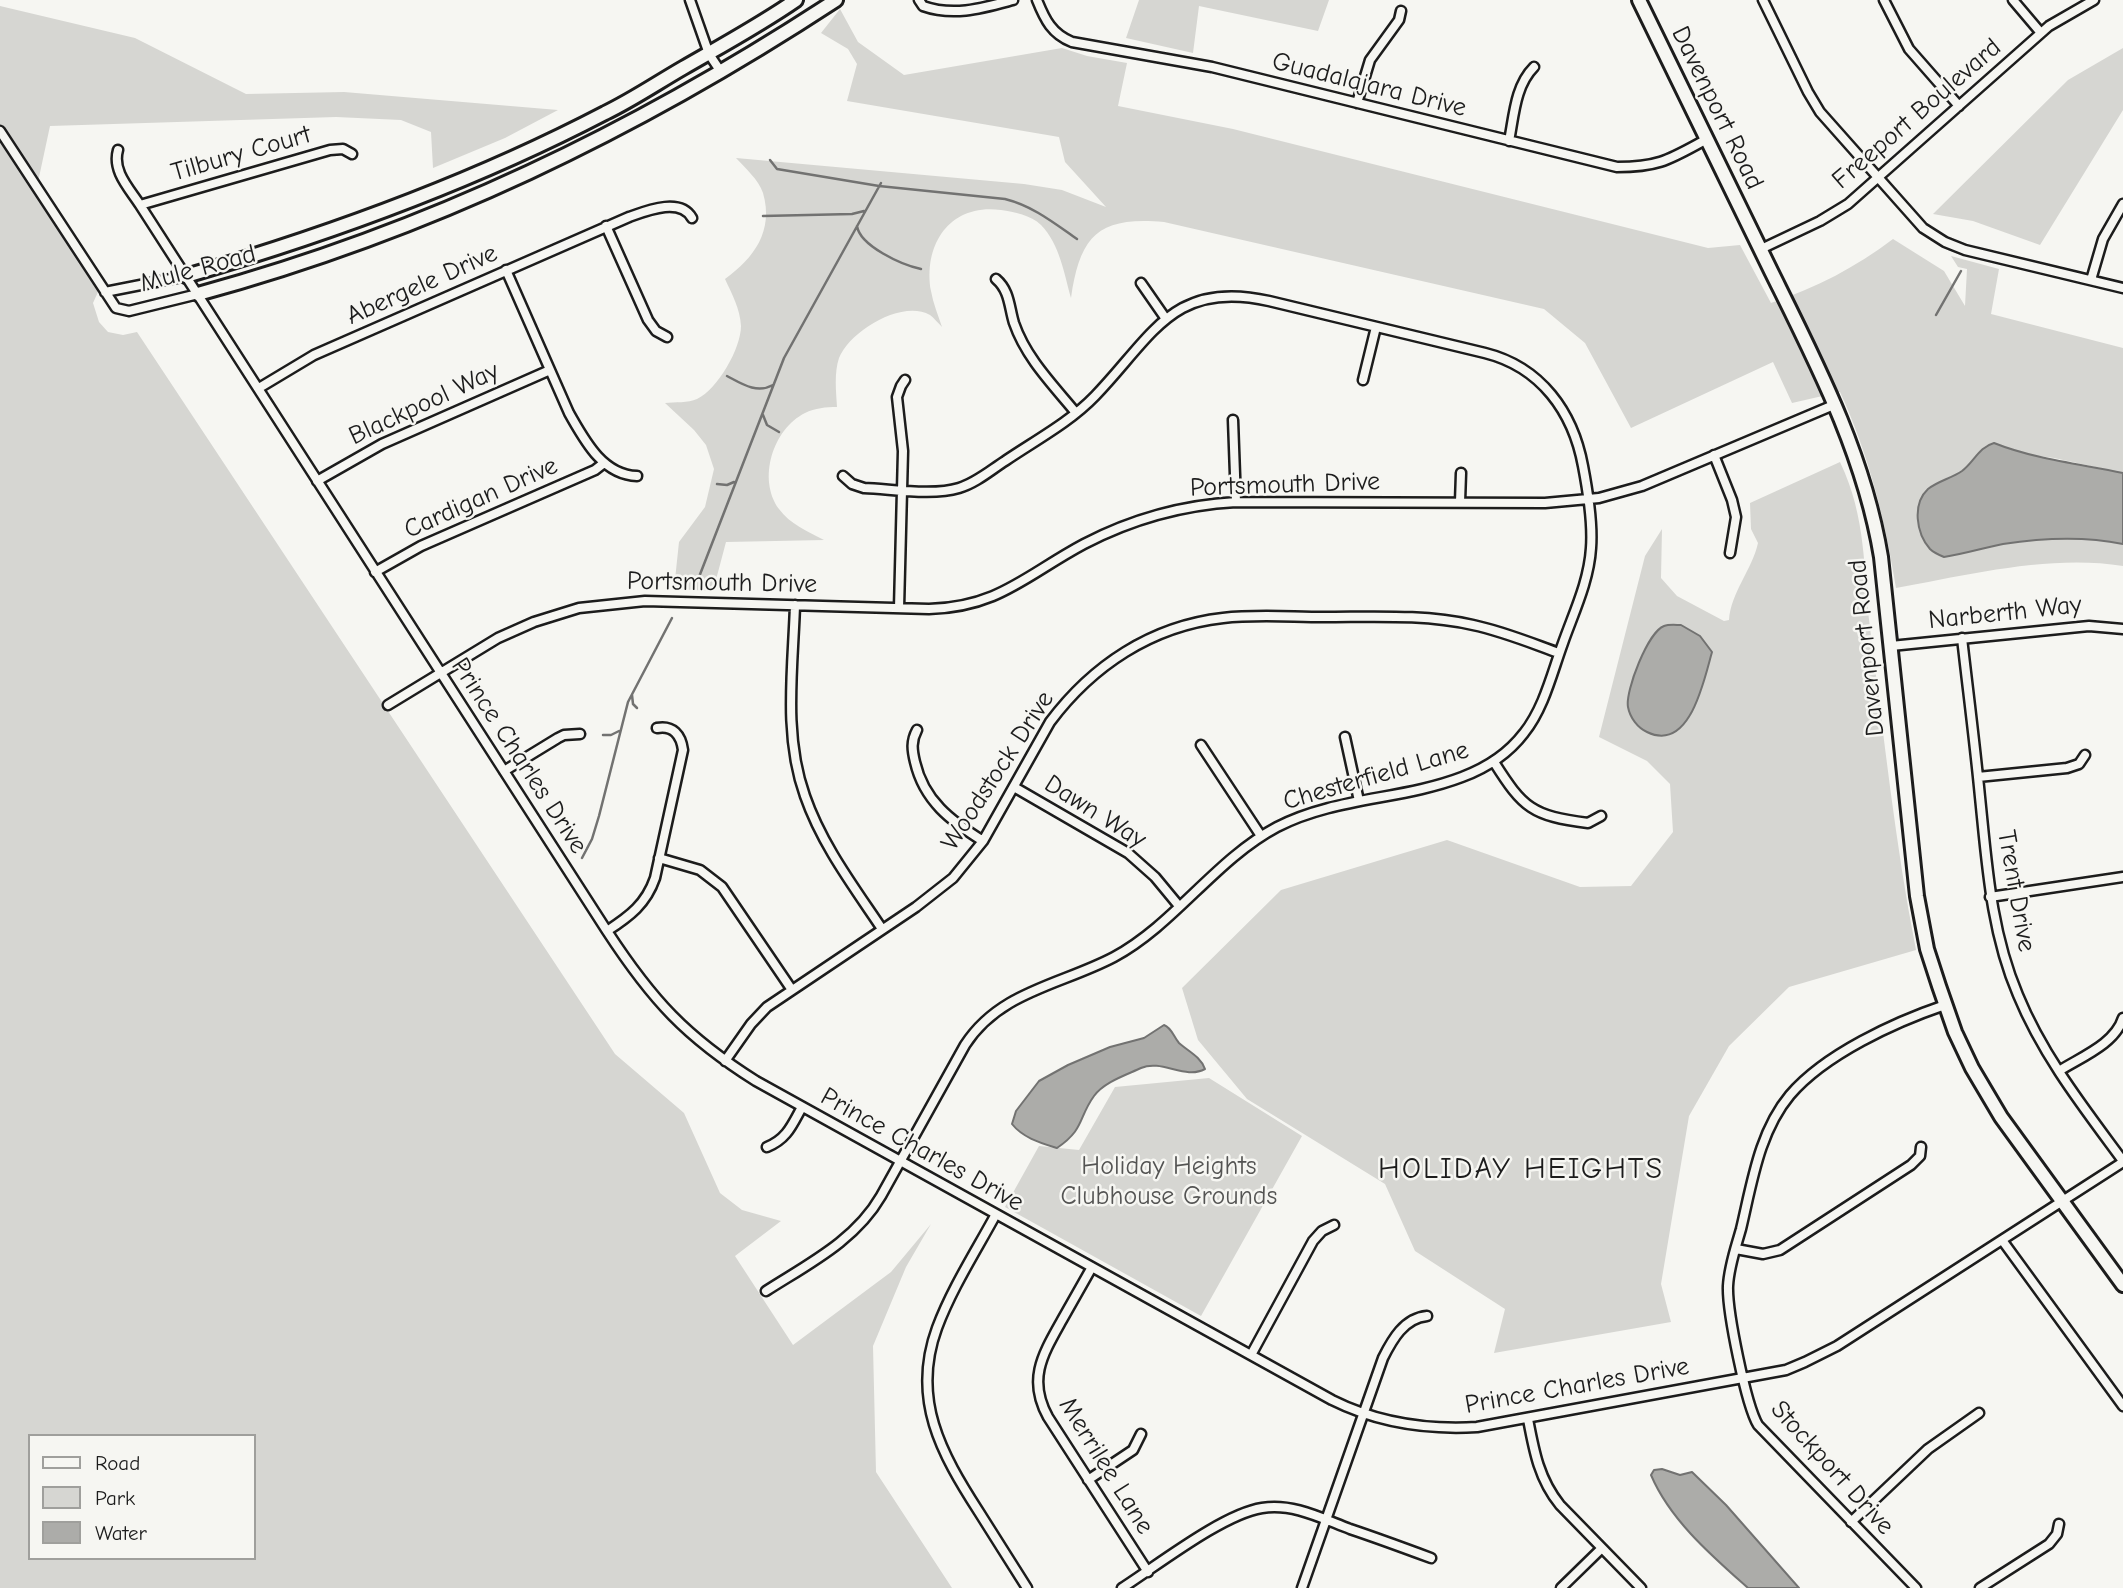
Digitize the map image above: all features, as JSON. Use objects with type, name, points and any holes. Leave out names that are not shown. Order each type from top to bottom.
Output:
[{"type":"street","points":[[690,0],[709,54],[721,72]]},
{"type":"street","name":"Mule Road","points":[[796,0],[638,96],[573,130],[414,200],[328,232],[186,276],[105,292],[116,308],[125,311],[259,277],[425,219],[559,160],[657,109],[835,0]]},
{"type":"street","points":[[919,0],[923,6],[952,13],[1013,0]]},
{"type":"street","name":"Guadalajara Drive","points":[[1037,0],[1048,25],[1060,37],[1073,42],[1212,67],[1617,167],[1644,167],[1663,162],[1707,139]]},
{"type":"street","name":"Davenport Road","points":[[1639,0],[1836,404],[1854,453],[1878,539],[1917,897],[1927,949],[1945,1005],[1963,1050],[1987,1094],[2123,1285]]},
{"type":"street","points":[[1763,0],[1814,103],[1877,179],[1923,228],[1945,242],[1965,250],[2123,288]]},
{"type":"street","points":[[1884,0],[1909,49],[1959,106]]},
{"type":"street","points":[[2013,0],[2041,33]]},
{"type":"street","name":"Freeport Boulevard","points":[[1760,249],[1837,211],[1877,179],[2041,33],[2065,15],[2094,0]]},
{"type":"street","points":[[1357,103],[1370,60],[1399,20],[1402,11]]},
{"type":"street","points":[[1509,141],[1518,94],[1525,76],[1534,67]]},
{"type":"street","points":[[0,131],[105,292]]},
{"type":"street","name":"Tilbury Court","points":[[140,205],[330,150],[343,149],[352,154]]},
{"type":"street","name":"Prince Charles Drive","points":[[118,150],[118,171],[627,962],[661,1005],[686,1030],[725,1061],[802,1107],[1332,1400],[1398,1423],[1434,1428],[1484,1427],[1786,1370],[1815,1358],[2123,1161]]},
{"type":"street","points":[[2091,280],[2103,239],[2123,204]]},
{"type":"street","name":"Abergele Drive","points":[[259,388],[314,355],[606,226],[662,208],[680,208],[692,218]]},
{"type":"street","points":[[606,226],[648,320],[656,331],[667,337]]},
{"type":"street","points":[[506,270],[575,422],[604,463],[623,474],[636,476]]},
{"type":"street","points":[[996,279],[1006,290],[1015,327],[1028,352],[1076,413]]},
{"type":"street","points":[[1141,283],[1166,319]]},
{"type":"street","name":"Chesterfield Lane","points":[[766,1291],[853,1232],[877,1204],[965,1045],[990,1016],[1013,1000],[1100,964],[1125,950],[1262,836],[1308,814],[1453,781],[1494,762],[1513,745],[1532,722],[1559,653],[1589,563],[1592,537],[1584,468],[1573,428],[1553,396],[1534,376],[1495,355],[1239,296],[1204,300],[1166,319],[1148,333],[1096,395],[1076,413],[961,488],[941,491],[864,488],[843,477]]},
{"type":"street","points":[[1363,380],[1376,327]]},
{"type":"street","name":"Blackpool Way","points":[[317,481],[382,444],[550,370]]},
{"type":"street","points":[[899,608],[903,443],[897,397],[905,380]]},
{"type":"street","name":"Portsmouth Drive","points":[[388,705],[515,630],[579,608],[645,601],[947,609],[984,601],[1015,586],[1080,546],[1129,523],[1191,506],[1236,502],[1545,503],[1587,500],[1642,486],[1836,404]]},
{"type":"street","points":[[1233,420],[1236,502]]},
{"type":"street","points":[[1714,455],[1736,517],[1730,553]]},
{"type":"street","name":"Cardigan Drive","points":[[375,572],[421,546],[595,470],[604,463]]},
{"type":"street","points":[[1460,502],[1461,473]]},
{"type":"street","points":[[795,605],[791,716],[800,780],[809,808],[828,847],[882,929]]},
{"type":"street","name":"Woodstock Drive","points":[[725,1061],[758,1016],[944,886],[983,841],[1050,722],[1085,681],[1136,645],[1185,625],[1240,617],[1426,618],[1493,629],[1559,653]]},
{"type":"street","name":"Narberth Way","points":[[1891,646],[2090,626],[2123,629]]},
{"type":"street","name":"Trent Drive","points":[[1962,638],[1990,897],[2002,949],[2018,996],[2033,1028],[2059,1071],[2123,1161]]},
{"type":"street","points":[[607,931],[630,916],[652,887],[683,750],[682,742],[673,730],[668,727],[657,728]]},
{"type":"street","points":[[917,730],[913,737],[912,751],[919,778],[930,797],[952,821],[983,841]]},
{"type":"street","points":[[504,771],[564,735],[580,734]]},
{"type":"street","points":[[1345,737],[1359,801]]},
{"type":"street","points":[[1201,745],[1262,836]]},
{"type":"street","points":[[1978,777],[2067,768],[2079,764],[2085,755]]},
{"type":"street","points":[[1494,762],[1512,791],[1533,810],[1588,823],[1601,816]]},
{"type":"street","name":"Dawn Way","points":[[1014,787],[1128,853],[1155,877],[1179,906]]},
{"type":"street","points":[[659,858],[700,870],[723,887],[792,990]]},
{"type":"street","points":[[1990,897],[2123,877]]},
{"type":"street","name":"Stockport Drive","points":[[1916,1588],[1762,1431],[1751,1411],[1728,1293],[1735,1249],[1761,1147],[1776,1114],[1789,1096],[1810,1076],[1866,1039],[1904,1020],[1945,1005]]},
{"type":"street","points":[[2059,1071],[2112,1038],[2120,1028],[2123,1018]]},
{"type":"street","points":[[767,1147],[787,1134],[802,1107]]},
{"type":"street","points":[[1735,1249],[1763,1254],[1789,1246],[1911,1165],[1920,1156],[1921,1147]]},
{"type":"street","points":[[996,1214],[937,1328],[929,1365],[929,1398],[933,1423],[946,1458],[1027,1588]]},
{"type":"street","points":[[1251,1355],[1314,1241],[1322,1231],[1334,1225]]},
{"type":"street","points":[[2002,1240],[2123,1406]]},
{"type":"street","name":"Merrilee Lane","points":[[1091,1267],[1046,1349],[1037,1379],[1039,1395],[1044,1410],[1148,1572]]},
{"type":"street","points":[[1302,1588],[1383,1359],[1395,1337],[1414,1319],[1427,1316]]},
{"type":"street","points":[[1851,1522],[1928,1449],[1979,1413]]},
{"type":"street","points":[[1528,1419],[1537,1464],[1544,1482],[1560,1505],[1641,1588]]},
{"type":"street","points":[[1088,1480],[1133,1450],[1140,1434]]},
{"type":"street","points":[[1122,1588],[1225,1522],[1253,1510],[1284,1507],[1431,1558]]},
{"type":"street","points":[[1980,1588],[2049,1544],[2057,1534],[2059,1524]]},
{"type":"street","points":[[1561,1588],[1602,1548]]},
{"type":"green space","points":[[1139,0],[1329,0],[1318,31],[1199,6],[1193,53],[1126,38]]},
{"type":"green space","points":[[0,6],[135,38],[246,94],[344,92],[558,110],[505,138],[433,168],[431,132],[401,120],[336,117],[50,126],[38,182],[103,281],[93,303],[99,322],[108,332],[123,335],[137,332],[615,1054],[684,1113],[720,1193],[742,1210],[781,1221],[735,1256],[793,1345],[891,1272],[931,1224],[906,1267],[873,1346],[876,1472],[952,1588],[0,1588]]},
{"type":"green space","points":[[840,9],[858,42],[904,75],[1062,48],[1087,56],[1127,63],[1118,106],[1233,129],[1708,248],[1740,245],[1771,303],[1835,276],[1893,239],[1944,271],[1965,306],[1967,269],[1958,267],[1951,256],[1999,269],[1991,314],[2123,348],[2123,473],[2022,454],[1994,443],[1986,446],[1971,464],[1959,473],[1947,478],[1983,548],[2053,539],[2106,541],[2123,544],[2123,566],[2095,563],[2038,564],[1896,588],[1875,488],[1840,392],[1792,403],[1773,362],[1631,428],[1585,343],[1544,309],[1164,222],[1141,221],[1108,227],[1096,234],[1080,259],[1071,298],[1057,250],[1041,225],[1017,213],[983,210],[968,213],[955,220],[936,242],[930,273],[932,296],[942,327],[930,315],[919,311],[906,311],[892,314],[865,328],[839,358],[836,376],[837,407],[805,413],[794,420],[777,442],[769,470],[772,497],[788,519],[824,540],[726,542],[713,591],[674,589],[679,542],[705,507],[714,469],[706,445],[665,403],[697,399],[713,386],[727,367],[737,345],[741,326],[725,279],[753,253],[766,220],[761,188],[736,158],[1024,184],[1062,190],[1106,207],[1065,162],[1059,137],[847,101],[857,64],[848,49],[821,33]]},
{"type":"green space","points":[[2123,48],[2123,110],[2040,245],[1973,221],[1933,214],[2068,80]]},
{"type":"green space","points":[[1840,462],[1849,483],[1863,544],[1870,628],[1890,789],[1916,950],[1789,987],[1729,1046],[1689,1116],[1661,1284],[1671,1322],[1494,1353],[1505,1309],[1415,1251],[1385,1184],[1247,1099],[1198,1040],[1182,988],[1281,890],[1447,840],[1580,887],[1631,886],[1673,832],[1670,784],[1647,761],[1599,737],[1645,556],[1662,529],[1661,578],[1677,596],[1724,621],[1729,620],[1734,600],[1758,543],[1751,529],[1750,503]],"holes":[[[1664,626],[1712,652],[1690,717],[1630,695],[1650,639]]]},
{"type":"green space","name":"Holiday Heights Clubhouse Grounds","points":[[1209,1078],[1302,1136],[1201,1316],[1005,1207],[1039,1146],[1079,1150],[1115,1087]]},
{"type":"water","points":[[1994,443],[2041,457],[2123,473],[2123,544],[2078,539],[2033,540],[1944,557],[1931,550],[1919,527],[1918,510],[1923,495],[1932,486],[1962,471],[1984,448]]},
{"type":"water","points":[[1681,625],[1700,636],[1712,652],[1693,710],[1674,732],[1662,736],[1647,732],[1638,725],[1629,711],[1628,699],[1639,663],[1651,639],[1664,626]]},
{"type":"water","points":[[1164,1025],[1205,1069],[1190,1072],[1149,1066],[1116,1079],[1094,1096],[1077,1129],[1057,1148],[1027,1136],[1012,1124],[1016,1111],[1039,1081],[1110,1047],[1144,1038]]},
{"type":"water","points":[[1662,1469],[1680,1475],[1692,1472],[1726,1505],[1799,1588],[1748,1588],[1693,1536],[1669,1507],[1651,1475],[1654,1470]]},
{"type":"waterway","points":[[770,160],[777,169],[879,186],[1005,199],[1034,211],[1077,239]]},
{"type":"waterway","points":[[699,577],[784,358],[881,183]]},
{"type":"waterway","points":[[763,216],[852,214],[864,211]]},
{"type":"waterway","points":[[857,226],[866,241],[874,247],[893,259],[921,269]]},
{"type":"waterway","points":[[1936,315],[1961,271]]},
{"type":"waterway","points":[[727,376],[755,388],[773,385]]},
{"type":"waterway","points":[[763,415],[767,425],[779,432]]},
{"type":"waterway","points":[[717,484],[727,485],[734,482]]},
{"type":"waterway","points":[[582,858],[592,839],[599,816],[628,702],[672,618]]},
{"type":"waterway","points":[[632,695],[633,704],[637,708]]},
{"type":"waterway","points":[[603,735],[619,731]]},
{"type":"district","name":"HOLIDAY HEIGHTS","points":[[1521,1170]]}]
